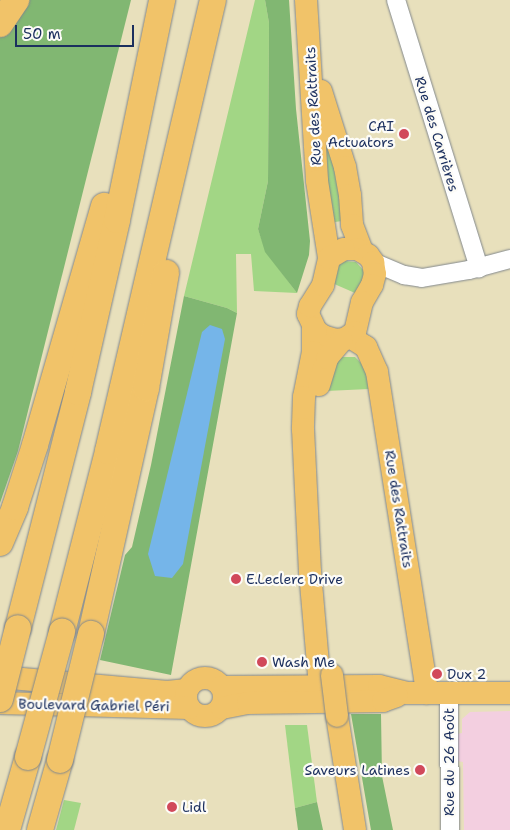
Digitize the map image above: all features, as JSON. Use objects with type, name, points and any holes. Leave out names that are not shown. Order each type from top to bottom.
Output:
[{"type":"highway","points":[[0,24],[16,0]]},
{"type":"highway","points":[[8,827],[62,632],[108,451],[213,0]]},
{"type":"highway","points":[[40,830],[60,760],[91,634],[146,388],[213,0]]},
{"type":"highway","points":[[0,543],[15,507],[35,446],[159,10]]},
{"type":"highway","points":[[0,699],[78,392],[117,220],[159,10]]},
{"type":"main road","name":"Rue des Rattraits","points":[[307,7],[322,96],[348,182],[352,225],[367,256]]},
{"type":"main road","name":"Rue des Rattraits","points":[[307,7],[317,181],[329,258]]},
{"type":"main road","points":[[325,675],[317,404],[324,365],[333,349],[357,328],[362,302],[374,280],[367,256],[353,248],[344,249],[329,258],[323,284],[309,310],[313,328],[313,352],[304,397],[303,429],[310,563],[330,716],[341,830]]},
{"type":"main road","points":[[313,328],[323,336],[346,338]]},
{"type":"main road","name":"Rue des Rattraits","points":[[346,338],[366,347],[377,372],[428,693]]},
{"type":"main road","name":"Boulevard Gabriel Péri","points":[[0,677],[167,692],[188,699]]},
{"type":"main road","points":[[204,678],[214,680],[222,697],[218,712],[207,717],[196,715],[188,699],[194,681],[204,678]]},
{"type":"main road","points":[[222,697],[248,703],[383,701],[428,693],[510,694]]},
{"type":"main road","name":"Boulevard Gabriel Péri","points":[[0,703],[188,699]]},
{"type":"main road","points":[[330,716],[356,830]]},
{"type":"street","name":"Rue des Carrières","points":[[396,0],[479,268]]},
{"type":"street","points":[[367,256],[404,275],[422,278],[479,268],[510,259]]},
{"type":"street","name":"Rue du 26 Août","points":[[428,693],[450,830]]},
{"type":"shaded area","points":[[510,711],[510,830],[464,830],[463,762],[458,761],[457,734],[462,733],[462,719],[470,712]]},
{"type":"green space","points":[[0,0],[131,0],[18,451],[0,503]]},
{"type":"green space","points":[[255,0],[265,0],[269,23],[268,181],[258,229],[266,252],[297,293],[254,291],[251,254],[236,254],[237,313],[227,308],[184,296]]},
{"type":"green space","points":[[265,0],[289,0],[296,109],[310,241],[309,255],[297,293],[265,252],[258,229],[268,181],[269,23]]},
{"type":"green space","points":[[319,99],[348,220],[329,223]]},
{"type":"green space","points":[[345,261],[356,262],[365,272],[365,281],[355,293],[332,283],[338,265]]},
{"type":"green space","points":[[184,296],[227,308],[237,313],[171,675],[100,660],[125,555],[132,547],[151,465]]},
{"type":"green space","points":[[342,357],[355,357],[366,368],[369,389],[326,391],[331,363]]},
{"type":"green space","points":[[351,714],[381,714],[382,776],[393,830],[371,830]]},
{"type":"green space","points":[[285,725],[307,725],[317,802],[295,808]]},
{"type":"green space","points":[[64,800],[81,803],[74,830],[56,830]]},
{"type":"green space","points":[[317,802],[323,830],[298,830],[295,808]]},
{"type":"water","points":[[210,325],[222,329],[225,339],[183,564],[172,578],[155,576],[148,554],[202,332]]},
{"type":"place","name":"CAI Actuators","points":[[404,134]]},
{"type":"place","name":"E.Leclerc Drive","points":[[236,579]]},
{"type":"place","name":"Wash Me","points":[[262,662]]},
{"type":"place","name":"Dux 2","points":[[437,674]]},
{"type":"place","name":"Saveurs Latines","points":[[420,770]]},
{"type":"place","name":"Lidl","points":[[172,807]]}]
